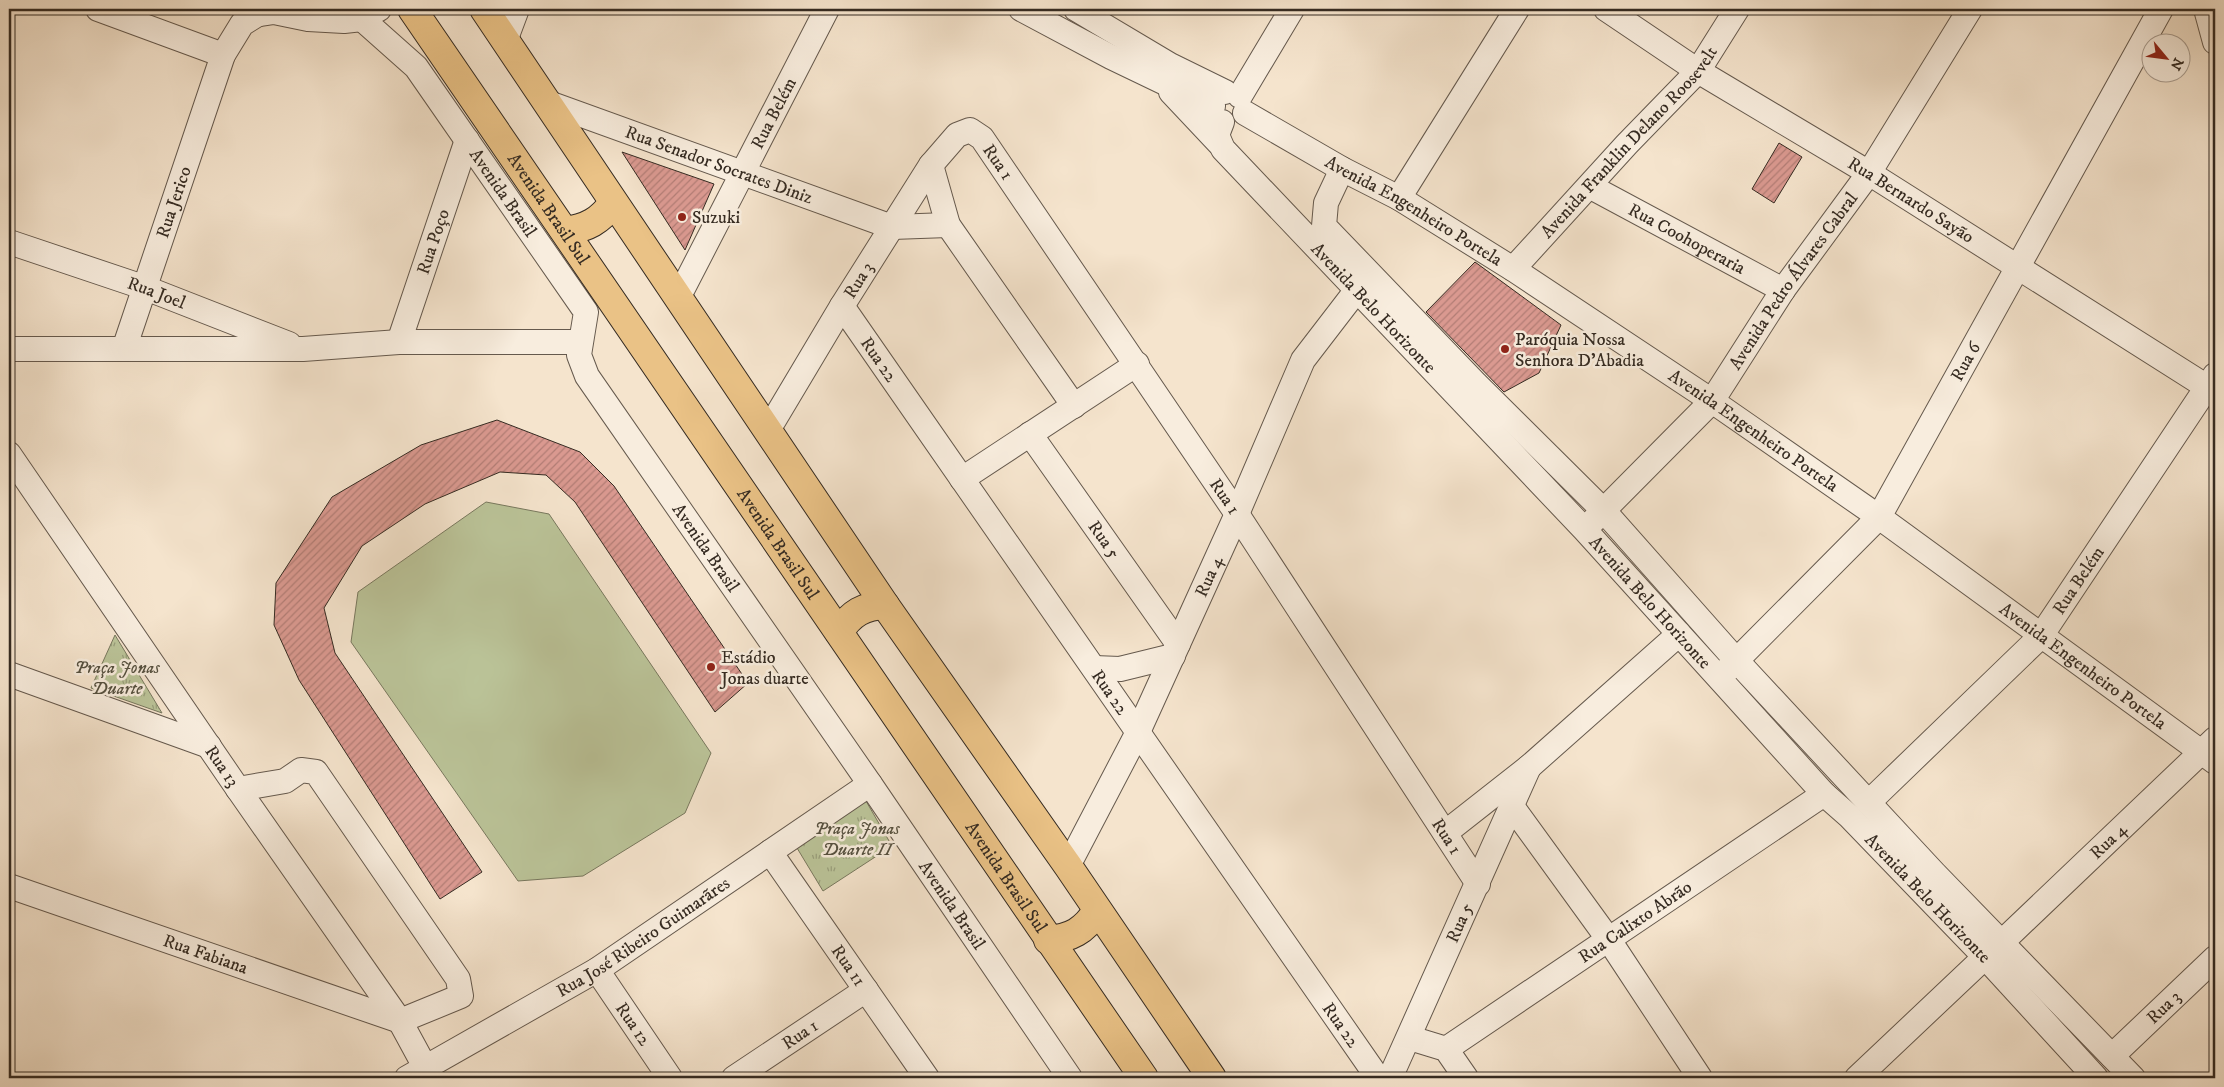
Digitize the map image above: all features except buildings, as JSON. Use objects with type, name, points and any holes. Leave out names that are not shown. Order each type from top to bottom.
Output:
[{"type":"main road","name":"Avenida Brasil Sul","points":[[412,9],[1144,1078]]},
{"type":"main road","points":[[484,9],[628,226],[885,604],[1068,866],[1212,1078]]},
{"type":"main road","points":[[565,231],[579,230],[593,224],[613,202]]},
{"type":"main road","points":[[582,256],[590,244],[601,234],[628,226]]},
{"type":"main road","points":[[821,605],[835,604],[848,598],[859,588],[866,576]]},
{"type":"main road","points":[[839,632],[847,620],[858,611],[871,605],[885,604]]},
{"type":"main road","points":[[1048,940],[1064,939],[1077,933],[1088,924],[1097,911]]},
{"type":"main road","points":[[1067,965],[1073,954],[1092,939],[1116,936]]},
{"type":"street","points":[[98,9],[223,55],[233,36],[260,12],[274,12],[317,20],[365,12]]},
{"type":"street","points":[[505,41],[517,9]]},
{"type":"street","name":"Rua Belém","points":[[678,298],[827,9]]},
{"type":"street","points":[[1020,9],[1161,82],[1227,112]]},
{"type":"street","points":[[1076,9],[1170,65],[1227,112]]},
{"type":"street","points":[[1227,112],[1292,9]]},
{"type":"street","points":[[1398,198],[1517,9]]},
{"type":"street","name":"Rua Bernardo Sayão","points":[[1606,9],[1698,71],[1869,173],[2018,267],[2213,385]]},
{"type":"street","name":"Avenida Franklin Delano Roosevelt","points":[[1514,269],[1627,144],[1698,71],[1737,9]]},
{"type":"street","name":"Avenida Pedro Álvares Cabral","points":[[1584,529],[1712,401],[1783,290],[1869,173],[1970,9]]},
{"type":"street","name":"Rua 6","points":[[1720,677],[1879,517],[2161,9]]},
{"type":"street","points":[[2206,9],[2215,42]]},
{"type":"street","name":"Avenida Brasil","points":[[365,12],[416,67],[586,312],[579,355],[588,376],[870,784],[1070,1078]]},
{"type":"street","name":"Rua Jerico","points":[[124,349],[143,287],[223,55]]},
{"type":"street","points":[[1161,82],[1227,112]]},
{"type":"street","name":"Rua Senador Socrates Diniz","points":[[546,102],[892,226]]},
{"type":"street","name":"Avenida Engenheiro Portela","points":[[1227,112],[1398,198],[1514,269],[1712,401],[1879,517],[2041,636],[2211,751]]},
{"type":"street","name":"Avenida Belo Horizonte","points":[[1227,112],[1356,291],[1584,529],[1824,794],[1926,881],[1993,950],[2054,998],[2133,1078]]},
{"type":"street","name":"Rua 1","points":[[957,135],[970,130],[982,138],[1237,514],[1478,884]]},
{"type":"street","name":"Rua 3","points":[[768,430],[842,306],[931,165],[957,135]]},
{"type":"street","name":"Rua Poço","points":[[399,342],[467,140]]},
{"type":"street","points":[[931,165],[948,225],[1074,406]]},
{"type":"street","name":"Avenida Belo Horizonte","points":[[1342,169],[1326,203],[1324,226],[1476,384],[1604,511],[1736,660],[1870,802],[1926,881]]},
{"type":"street","name":"Rua Coohoperaria","points":[[1590,187],[1783,290]]},
{"type":"street","points":[[892,226],[948,225]]},
{"type":"street","name":"Rua Joel","points":[[9,242],[143,287],[304,349]]},
{"type":"street","name":"Rua 4","points":[[1068,866],[1138,732],[1237,514],[1303,360],[1356,291]]},
{"type":"street","points":[[586,312],[611,301]]},
{"type":"street","name":"Rua 22","points":[[842,306],[1378,1078]]},
{"type":"street","name":"Rua Joel","points":[[9,349],[304,349],[399,342],[580,342]]},
{"type":"street","points":[[962,479],[1137,364]]},
{"type":"street","name":"Rua Belém","points":[[1870,802],[2041,636],[2213,385]]},
{"type":"street","name":"Rua 5","points":[[1030,434],[1175,650]]},
{"type":"street","name":"Rua 13","points":[[9,454],[238,790],[400,1021],[421,1075]]},
{"type":"street","name":"Rua 5","points":[[1445,833],[1529,767],[1679,634]]},
{"type":"street","points":[[1094,668],[1120,669],[1175,650]]},
{"type":"street","points":[[9,674],[208,746]]},
{"type":"street","name":"Rua 4","points":[[1857,1078],[1993,950],[2211,751]]},
{"type":"street","name":"Rua 5","points":[[1390,1078],[1410,1038],[1529,767]]},
{"type":"street","points":[[238,790],[285,781],[301,770],[316,772],[458,979],[461,996],[400,1021]]},
{"type":"street","name":"Rua José Ribeiro Guimarãres","points":[[421,1075],[597,970],[870,784]]},
{"type":"street","name":"Rua Calixto Abrão","points":[[1446,1049],[1824,794]]},
{"type":"street","points":[[1511,805],[1609,940],[1700,1078]]},
{"type":"street","name":"Rua 11","points":[[770,852],[927,1078]]},
{"type":"street","name":"Rua Fabiana","points":[[9,886],[400,1021]]},
{"type":"street","name":"Avenida Belo Horizonte","points":[[1993,950],[2037,1014],[2092,1077]]},
{"type":"street","name":"Rua 3","points":[[2112,1056],[2215,958]]},
{"type":"street","name":"Rua 12","points":[[597,970],[670,1078]]},
{"type":"street","name":"Rua 1","points":[[734,1078],[866,990]]},
{"type":"street","points":[[2037,1014],[2054,998]]},
{"type":"street","points":[[1410,1038],[1446,1049],[1466,1078]]},
{"type":"green space","points":[[486,502],[549,514],[711,753],[685,813],[583,876],[518,881],[351,642],[358,592]]},
{"type":"green space","name":"Praça Jonas Duarte","points":[[115,635],[162,713],[91,688]]},
{"type":"green space","name":"Praça Jonas Duarte II","points":[[866,801],[892,846],[823,891],[797,848]]},
{"type":"place","name":"Suzuki","points":[[682,217]]},
{"type":"place","name":"Paróquia Nossa Senhora D’Abadia","points":[[1505,349]]},
{"type":"place","name":"Estádio Jonas duarte","points":[[711,667]]}]
